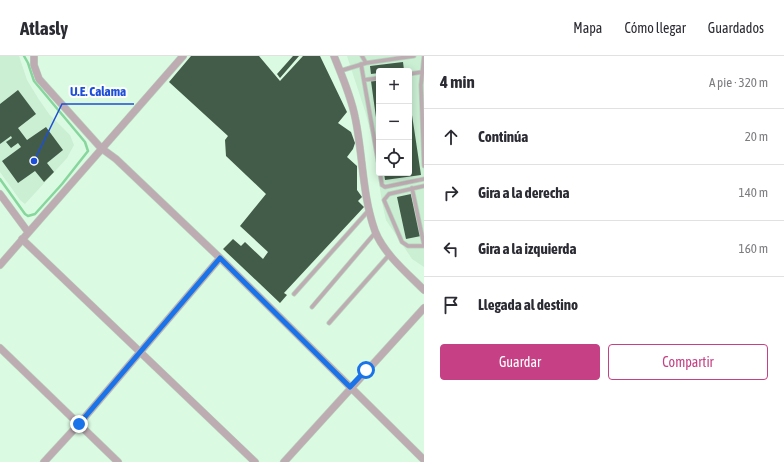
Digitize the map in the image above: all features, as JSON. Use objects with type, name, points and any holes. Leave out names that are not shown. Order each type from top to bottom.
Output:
[{"type":"street","points":[[34,56],[34,65],[39,79],[101,148],[116,159],[220,258],[424,460]]},
{"type":"street","points":[[0,265],[183,56]]},
{"type":"street","points":[[334,56],[350,96],[355,117],[369,209],[376,232],[390,254],[424,290]]},
{"type":"street","points":[[0,194],[28,232]]},
{"type":"street","points":[[22,239],[255,462]]},
{"type":"street","points":[[44,462],[79,424],[220,258]]},
{"type":"street","points":[[284,462],[350,387],[424,308]]},
{"type":"street","points":[[0,348],[118,462]]},
{"type":"lane","points":[[362,56],[366,63]]},
{"type":"lane","points":[[340,71],[378,58],[414,56]]},
{"type":"lane","points":[[424,56],[422,72],[424,166]]},
{"type":"lane","points":[[361,64],[376,149]]},
{"type":"lane","points":[[412,74],[422,72]]},
{"type":"lane","points":[[364,80],[376,78]]},
{"type":"lane","points":[[380,176],[382,185],[385,187],[424,179]]},
{"type":"lane","points":[[412,188],[424,245],[408,246],[402,242],[384,200],[389,194],[412,188],[424,186]]},
{"type":"lane","points":[[294,294],[369,209]]},
{"type":"lane","points":[[312,307],[376,232]]},
{"type":"lane","points":[[329,322],[390,254]]},
{"type":"shaded area","points":[[0,56],[19,56],[27,80],[38,98],[49,114],[70,135],[74,145],[67,158],[25,204],[20,200],[0,172]]},
{"type":"shaded area","points":[[347,56],[424,56],[424,267],[412,259],[386,220],[378,176],[412,176],[412,68],[376,68],[376,163],[372,137]]},
{"type":"building","points":[[191,56],[259,56],[280,81],[303,56],[320,56],[347,112],[338,123],[351,132],[355,143],[353,149],[347,157],[357,166],[357,190],[362,197],[358,201],[364,207],[284,293],[287,295],[280,303],[223,249],[233,239],[241,246],[245,242],[263,259],[268,252],[240,226],[266,194],[226,156],[225,140],[228,136],[169,82]]},
{"type":"building","points":[[293,56],[299,56],[280,78],[277,74]]},
{"type":"building","points":[[403,62],[404,68],[376,68],[376,73],[371,74],[370,66]]},
{"type":"building","points":[[376,80],[376,117],[371,81]]},
{"type":"building","points":[[18,90],[36,114],[18,128],[27,140],[46,127],[63,150],[47,163],[54,172],[44,182],[35,171],[18,183],[2,161],[21,147],[18,143],[11,148],[6,142],[12,138],[11,136],[0,144],[0,104]]},
{"type":"building","points":[[412,115],[421,175],[385,180],[384,176],[412,176]]},
{"type":"building","points":[[411,194],[421,236],[406,239],[397,197]]},
{"type":"waterway","points":[[0,179],[25,214],[28,216],[35,214],[62,184],[88,151],[85,142],[34,81],[24,56]]},
{"type":"place","name":"U.E. Calama","points":[[34,161]]},
{"type":"route","points":[[79,424],[220,258],[350,387],[366,370]]}]
